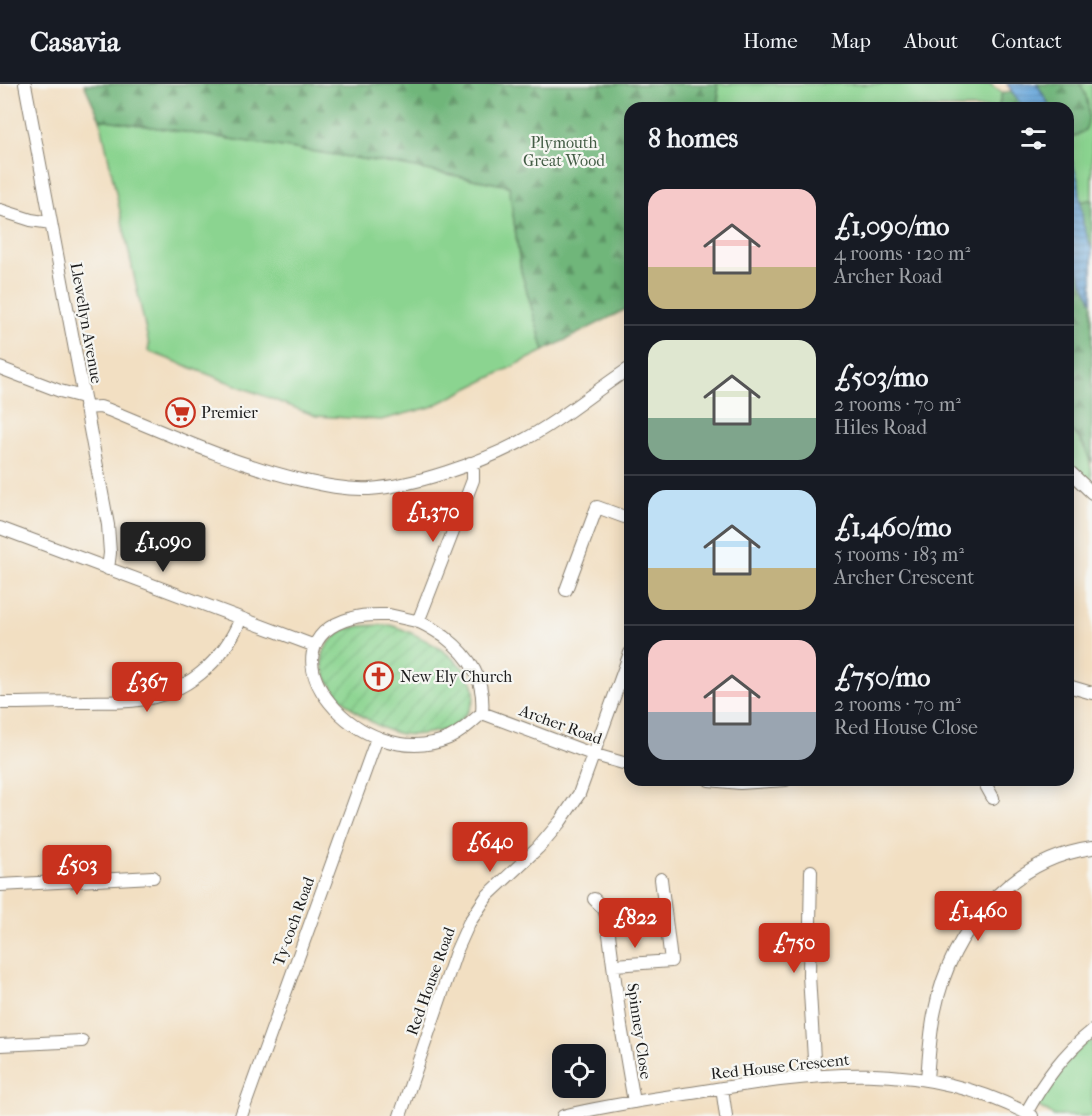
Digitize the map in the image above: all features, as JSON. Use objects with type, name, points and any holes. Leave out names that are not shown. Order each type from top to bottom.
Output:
[{"type":"street","name":"Llewellyn Avenue","points":[[25,84],[108,525],[110,553],[108,569]]},
{"type":"street","points":[[0,210],[31,220],[51,223]]},
{"type":"street","points":[[0,368],[261,471],[341,487],[368,489],[393,486],[470,463],[520,442],[558,419],[624,372]]},
{"type":"street","points":[[418,622],[473,480],[470,463]]},
{"type":"street","points":[[1074,476],[1092,493]]},
{"type":"street","points":[[566,590],[597,507],[624,517]]},
{"type":"street","points":[[0,528],[315,646]]},
{"type":"street","points":[[388,615],[418,622],[458,647],[469,660],[477,673],[481,686],[482,713],[467,727],[449,738],[425,744],[403,744],[376,738],[343,717],[324,696],[314,678],[312,664],[315,646],[327,630],[337,623],[354,617],[388,615]]},
{"type":"street","points":[[0,703],[138,700],[161,695],[201,674],[227,647],[241,618]]},
{"type":"street","name":"Red House Road","points":[[400,1116],[456,951],[469,923],[487,896],[538,848],[579,794],[624,669]]},
{"type":"street","points":[[1074,688],[1092,693]]},
{"type":"street","name":"Archer Road","points":[[482,713],[592,754],[624,763]]},
{"type":"street","name":"Ty-coch Road","points":[[241,1116],[376,738]]},
{"type":"street","points":[[986,786],[993,798]]},
{"type":"street","points":[[927,1078],[935,1009],[951,960],[975,917],[1005,888],[1031,869],[1067,854],[1092,848]]},
{"type":"street","points":[[811,871],[809,975],[815,1076]]},
{"type":"street","points":[[0,885],[153,878]]},
{"type":"street","name":"Spinney Close","points":[[615,965],[671,961],[661,879]]},
{"type":"street","name":"Spinney Close","points":[[594,899],[604,909],[615,965],[621,1026],[634,1102]]},
{"type":"street","points":[[1029,1114],[1042,1085],[1063,1057],[1092,1032]]},
{"type":"street","points":[[0,1045],[82,1041]]},
{"type":"street","name":"Red House Crescent","points":[[563,1116],[722,1088],[857,1073],[927,1078],[973,1090],[1029,1114]]},
{"type":"street","points":[[722,1088],[726,1116]]},
{"type":"green space","name":"Plymouth Great Wood","points":[[84,84],[717,84],[719,102],[624,102],[624,310],[544,351],[521,271],[509,186],[395,164],[100,119]]},
{"type":"green space","points":[[717,84],[990,84],[1002,93],[1000,102],[719,102]]},
{"type":"green space","points":[[1037,84],[1080,84],[1088,107],[1085,130],[1074,136],[1074,102],[1048,102]]},
{"type":"green space","points":[[1080,84],[1092,84],[1092,201],[1079,202],[1079,183],[1074,168],[1074,136],[1078,135],[1083,89]]},
{"type":"green space","points":[[1011,91],[1019,102],[1000,102],[1002,93]]},
{"type":"green space","points":[[100,119],[395,164],[509,186],[521,271],[544,351],[431,407],[381,420],[316,416],[148,351],[149,345]]},
{"type":"green space","points":[[1092,201],[1092,251],[1079,202]]},
{"type":"green space","points":[[1074,260],[1092,302],[1092,463],[1080,439],[1074,433]]},
{"type":"green space","points":[[1074,433],[1085,448],[1089,460],[1092,493],[1074,476]]},
{"type":"green space","points":[[390,625],[434,645],[463,668],[472,681],[474,695],[469,710],[456,725],[442,731],[418,734],[401,734],[387,730],[355,710],[340,697],[329,682],[323,667],[324,652],[334,638],[356,627]]},
{"type":"green space","points":[[1092,1038],[1092,1116],[1054,1116],[1036,1105],[1072,1056]]},
{"type":"water","points":[[1007,84],[1037,84],[1048,102],[1019,102]]},
{"type":"water","points":[[1074,168],[1079,183],[1083,224],[1092,251],[1092,302],[1074,262]]},
{"type":"place","name":"Premier","points":[[180,412]]},
{"type":"place","name":"New Ely Church","points":[[379,676]]}]
